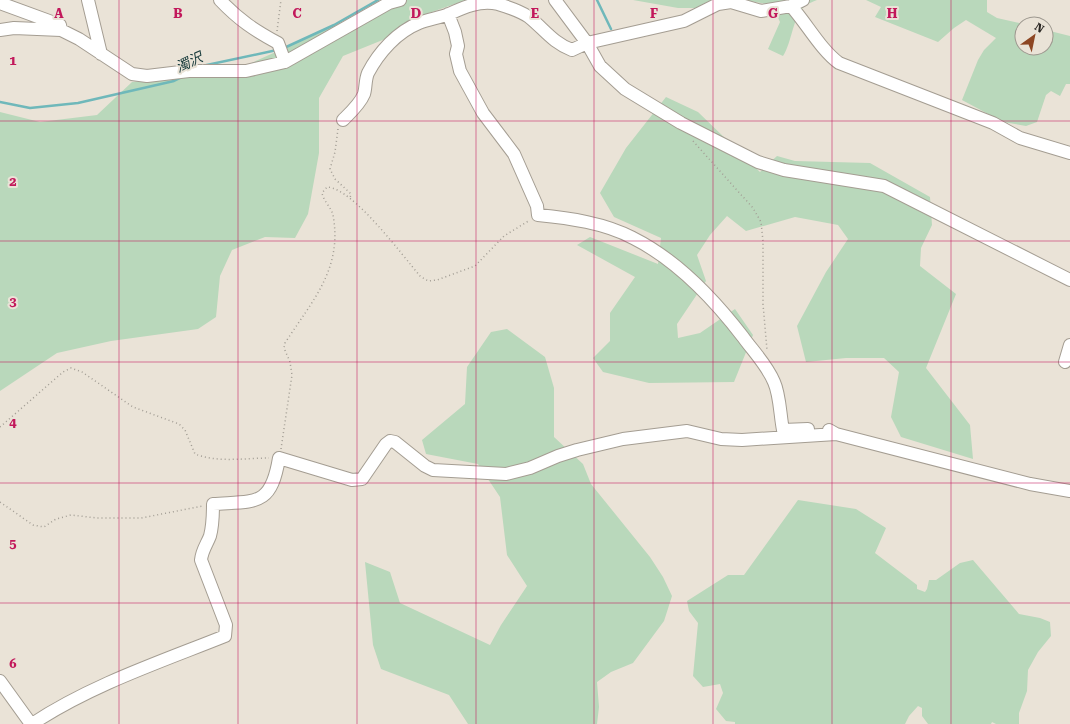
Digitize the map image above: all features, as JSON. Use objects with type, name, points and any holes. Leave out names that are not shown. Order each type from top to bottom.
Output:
[{"type":"street","points":[[88,0],[102,54]]},
{"type":"street","points":[[220,0],[238,19],[277,42],[285,62]]},
{"type":"street","points":[[0,30],[14,28],[61,30],[79,39],[132,74],[147,76],[189,71],[246,72],[285,62],[389,3],[400,0]]},
{"type":"street","points":[[555,0],[587,43],[600,66],[625,89],[681,123],[758,162],[784,170],[884,186],[1070,280]]},
{"type":"street","points":[[343,120],[364,94],[367,75],[379,55],[392,41],[408,29],[420,23],[448,14],[460,7],[483,2],[497,4],[522,13],[550,38],[572,50],[587,43],[684,21],[718,4],[731,2],[761,11],[791,6],[803,0]]},
{"type":"street","points":[[0,3],[60,25],[61,30]]},
{"type":"street","points":[[791,6],[808,25],[830,56],[839,63],[993,124],[1020,138],[1070,153]]},
{"type":"street","points":[[448,14],[455,32],[458,46],[456,54],[460,71],[483,113],[514,154],[537,206],[538,215],[583,222],[610,229],[632,237],[671,260],[729,318],[768,371],[775,383],[783,430],[827,428],[836,434]]},
{"type":"street","points":[[1065,362],[1070,345]]},
{"type":"street","points":[[0,681],[31,724],[54,710],[137,671],[225,636],[226,625],[217,606],[201,560],[202,551],[209,538],[213,524],[213,504],[251,502],[263,498],[271,488],[276,476],[279,458],[352,480],[362,479],[386,444],[390,441],[395,442],[425,466],[433,470],[506,474],[530,468],[577,450],[623,439],[687,430],[722,439],[742,440],[836,434],[1030,484],[1070,491]]},
{"type":"path","points":[[277,42],[281,0]]},
{"type":"path","points":[[343,120],[337,129],[336,152],[330,169],[335,179],[351,194],[350,198]]},
{"type":"path","points":[[690,137],[753,208],[761,222],[763,241],[763,304],[768,356]]},
{"type":"path","points":[[0,427],[63,372],[71,368],[82,372],[132,407],[179,424],[185,430],[195,454],[218,459],[279,458],[292,375],[290,362],[284,348],[289,337],[320,292],[332,262],[335,246],[332,213],[324,201],[322,194],[327,187],[335,188],[350,198],[364,211],[420,276],[428,280],[437,280],[475,266],[504,236],[538,215]]},
{"type":"path","points":[[0,502],[33,526],[44,527],[56,519],[71,515],[97,518],[141,518],[213,504]]},
{"type":"green space","points":[[391,0],[466,0],[429,13],[406,25],[395,35],[343,56],[319,98],[319,153],[308,214],[295,238],[265,237],[232,250],[220,276],[216,317],[198,329],[111,341],[57,353],[0,391],[0,112],[40,122],[97,115],[132,82],[227,74]]},
{"type":"green space","points":[[633,0],[715,0],[696,8],[678,8]]},
{"type":"green space","points":[[744,0],[817,0],[808,4],[801,10],[795,22],[789,44],[783,56],[768,49],[780,22],[772,5]]},
{"type":"green space","points":[[866,0],[987,0],[987,12],[997,18],[1014,22],[1014,56],[1054,56],[1054,32],[1070,36],[1070,84],[1066,84],[1060,96],[1051,91],[1046,95],[1037,122],[1026,126],[1003,122],[962,100],[978,60],[984,50],[996,38],[966,20],[938,42],[875,17],[881,7]]},
{"type":"green space","points":[[666,97],[698,112],[760,172],[777,156],[795,161],[870,163],[930,197],[932,225],[921,248],[920,266],[956,294],[926,368],[970,425],[973,459],[901,437],[891,417],[899,372],[884,358],[846,358],[806,362],[797,326],[826,272],[848,239],[838,225],[795,217],[746,231],[727,216],[710,235],[697,255],[706,281],[677,324],[678,338],[700,333],[735,309],[753,335],[734,382],[649,383],[603,372],[593,358],[610,341],[610,313],[635,277],[577,245],[590,237],[658,264],[661,238],[614,217],[600,193],[626,148]]},
{"type":"green space","points":[[507,329],[545,357],[554,388],[554,437],[583,464],[591,484],[650,557],[663,577],[672,596],[664,621],[633,663],[611,672],[597,682],[599,707],[597,724],[468,724],[449,695],[381,669],[373,645],[365,562],[390,572],[400,603],[490,645],[501,625],[527,586],[507,555],[500,497],[478,464],[426,454],[422,440],[465,404],[467,367],[491,332]]},
{"type":"green space","points":[[798,500],[856,509],[886,528],[875,553],[917,585],[917,589],[925,592],[929,580],[936,580],[960,563],[973,560],[1019,614],[1040,618],[1050,622],[1051,636],[1038,652],[1028,670],[1027,691],[1019,713],[1019,724],[996,724],[992,722],[991,724],[928,724],[922,716],[922,708],[918,706],[909,716],[905,724],[735,724],[735,722],[726,721],[716,709],[723,693],[720,684],[703,687],[693,676],[698,623],[689,611],[687,601],[728,575],[744,575]]},
{"type":"waterway","name":"濁沢","points":[[284,48],[334,25],[378,0]]},
{"type":"waterway","name":"濁沢","points":[[597,0],[611,29]]},
{"type":"waterway","name":"濁沢","points":[[202,66],[277,50]]},
{"type":"waterway","name":"濁沢","points":[[0,102],[30,108],[78,103],[174,81],[182,77]]}]
